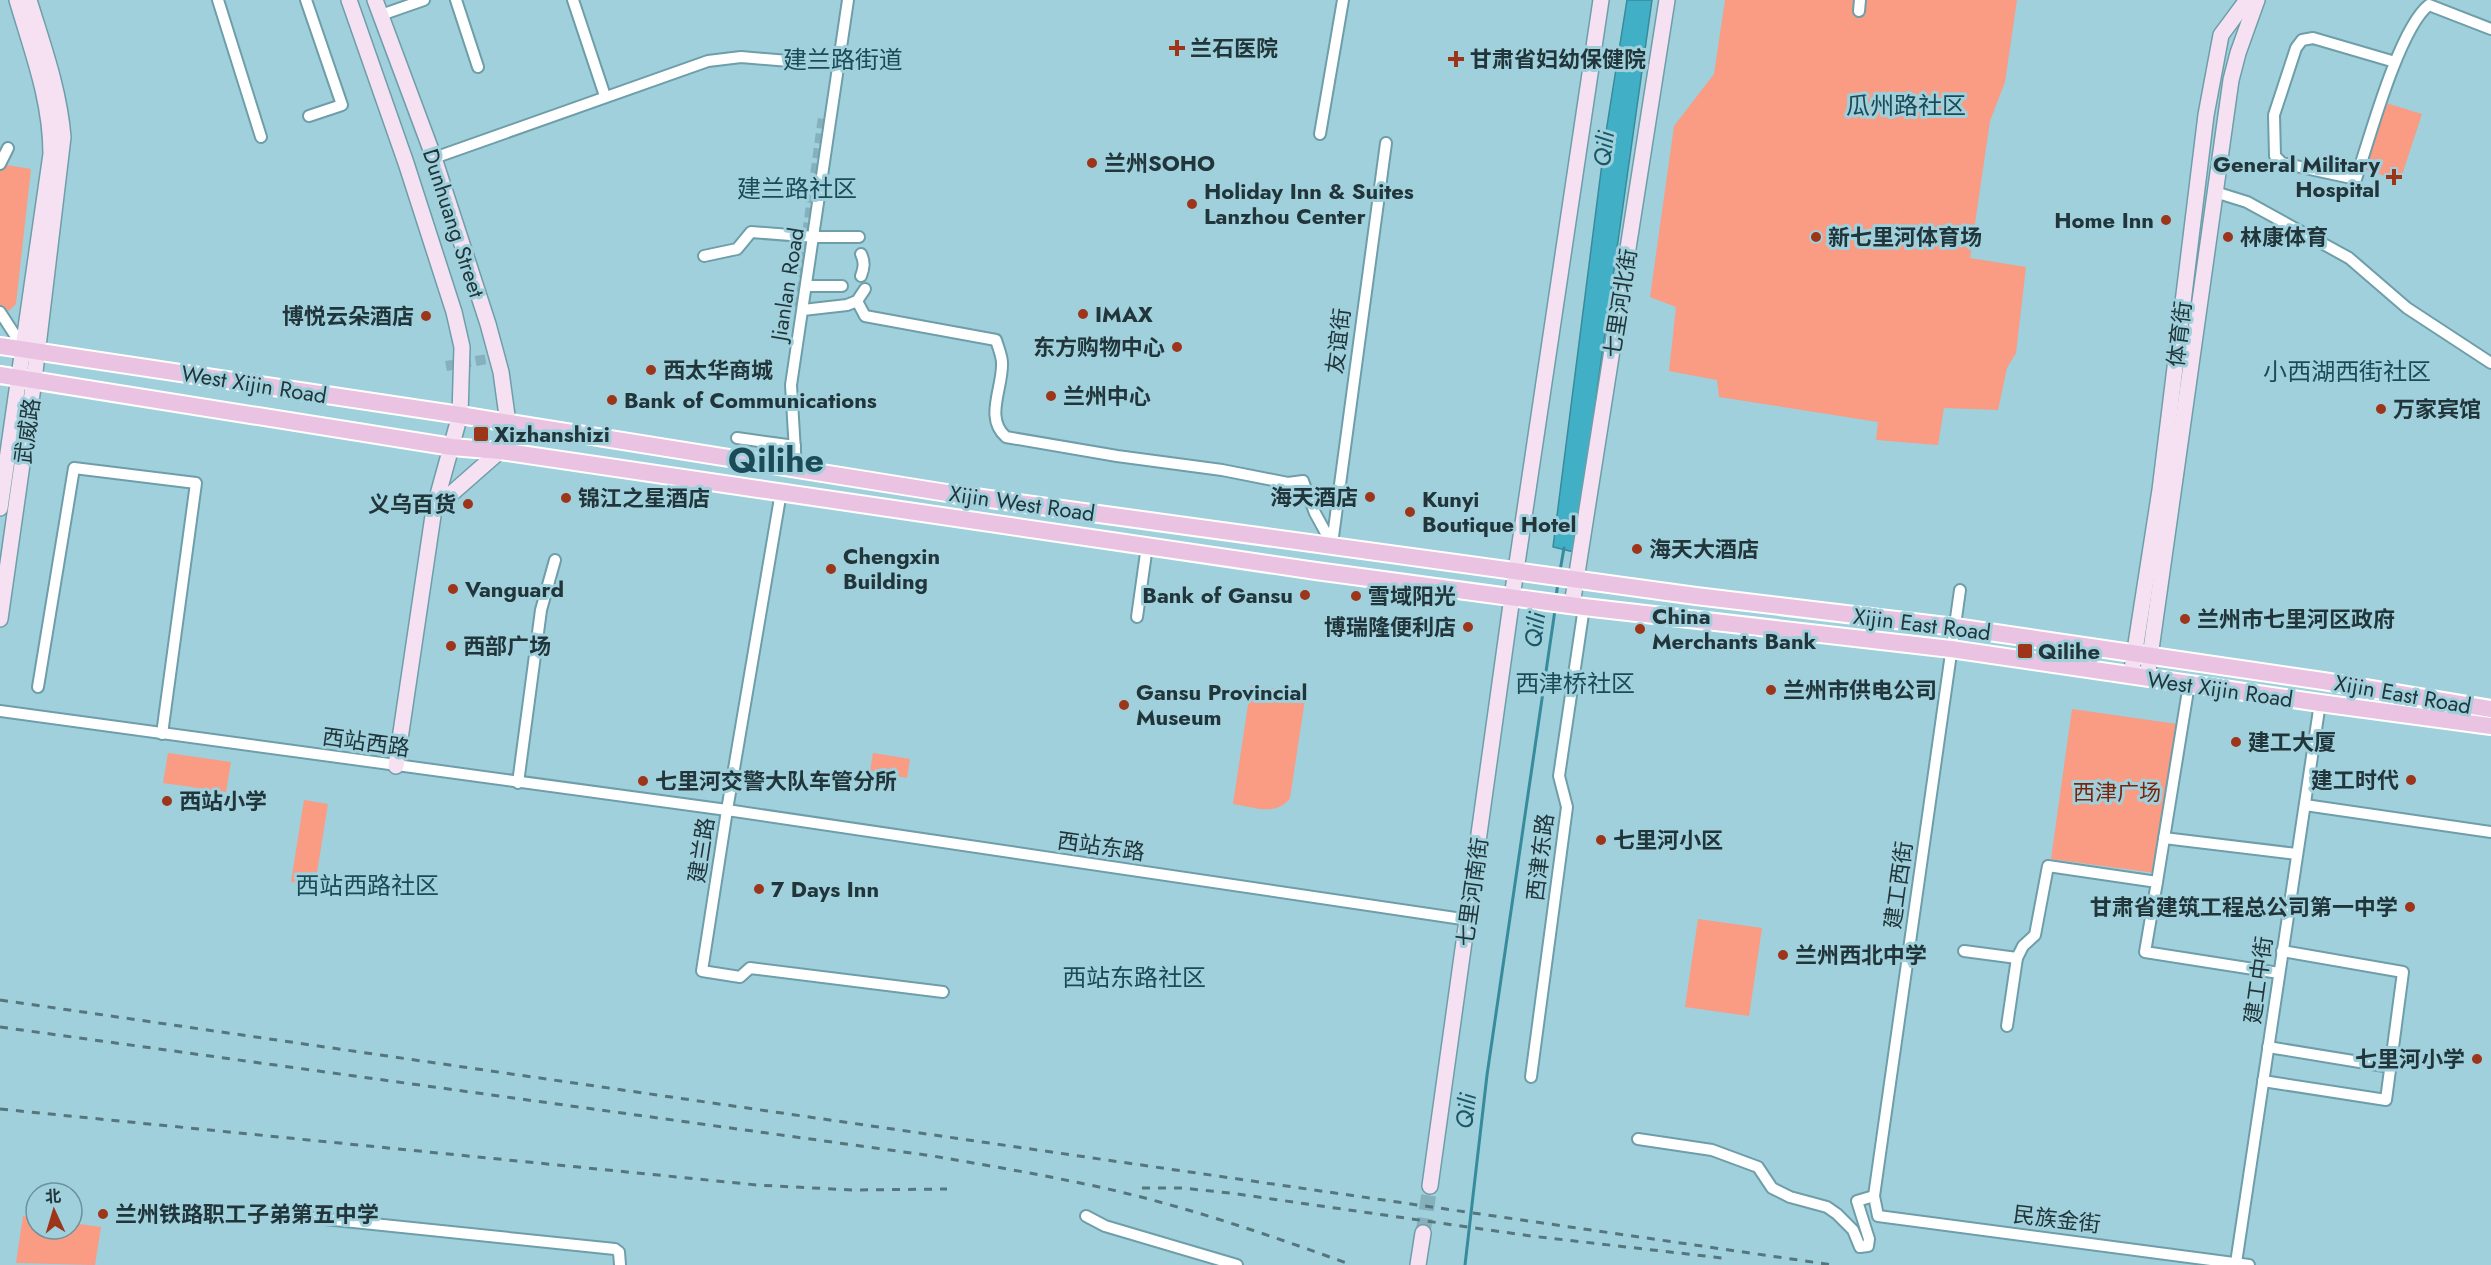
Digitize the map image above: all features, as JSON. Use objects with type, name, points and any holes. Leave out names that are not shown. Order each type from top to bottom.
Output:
[{"type":"main road","name":"West Xijin Road","points":[[0,346],[508,423]]},
{"type":"main road","name":"West Xijin Road","points":[[0,375],[452,447],[500,451]]},
{"type":"main road","name":"Xijin West Road","points":[[508,423],[963,495],[1572,580]]},
{"type":"main road","name":"Xijin West Road","points":[[500,451],[1316,571],[1512,597]]},
{"type":"main road","points":[[1316,571],[1326,544]]},
{"type":"main road","name":"Xijin East Road","points":[[1572,580],[1954,627],[2323,681],[2491,709]]},
{"type":"main road","points":[[1512,597],[1573,605]]},
{"type":"main road","name":"Xijin East Road","points":[[1573,605],[1951,650],[2135,676]]},
{"type":"main road","name":"West Xijin Road","points":[[2135,676],[2491,726]]},
{"type":"street","points":[[17,0],[42,80],[49,111],[51,137],[31,350]]},
{"type":"street","points":[[29,0],[53,77],[63,137],[31,350]]},
{"type":"street","points":[[218,0],[261,137]]},
{"type":"street","points":[[306,0],[342,105],[309,116]]},
{"type":"street","name":"Dunhuang Street","points":[[349,0],[406,163],[454,312],[462,347],[460,415],[434,509],[396,766]]},
{"type":"street","points":[[378,7],[424,0]]},
{"type":"street","points":[[456,0],[478,67]]},
{"type":"street","points":[[573,0],[605,96]]},
{"type":"street","name":"Jianlan Road","points":[[796,468],[791,385],[815,237],[837,65],[848,0]]},
{"type":"street","points":[[1320,134],[1342,0]]},
{"type":"street","points":[[1512,597],[1601,0]]},
{"type":"street","name":"七里河北街","points":[[1573,605],[1572,580],[1666,0]]},
{"type":"street","name":"体育街","points":[[2143,654],[2160,490],[2206,115],[2221,35],[2247,0]]},
{"type":"street","name":"体育街","points":[[2135,676],[2143,654],[2231,80],[2257,0]]},
{"type":"street","points":[[2395,62],[2313,38],[2302,40],[2296,48],[2274,115],[2275,156],[2282,163],[2356,179],[2395,62],[2421,11],[2429,5],[2491,29]]},
{"type":"street","name":"Dunhuang Street","points":[[378,7],[434,158],[501,372],[508,423],[500,451]]},
{"type":"street","points":[[434,158],[708,61],[741,57],[837,65]]},
{"type":"street","name":"友谊街","points":[[1326,544],[1386,143]]},
{"type":"street","points":[[0,164],[8,148]]},
{"type":"street","points":[[2215,192],[2247,202],[2349,258],[2407,308],[2491,363]]},
{"type":"street","points":[[704,256],[737,249],[751,232],[815,237],[859,237]]},
{"type":"street","points":[[861,254],[864,259],[861,276]]},
{"type":"street","points":[[807,285],[842,286]]},
{"type":"street","points":[[803,310],[847,305],[857,301],[865,289]]},
{"type":"street","points":[[857,301],[865,316],[996,340],[1002,362],[995,420],[997,427],[1005,437],[1288,483],[1303,481],[1326,544]]},
{"type":"street","points":[[0,312],[31,350]]},
{"type":"street","name":"武威路","points":[[0,619],[31,350]]},
{"type":"street","name":"武威路","points":[[0,508],[27,379]]},
{"type":"street","points":[[737,438],[795,446]]},
{"type":"street","points":[[434,509],[500,451]]},
{"type":"street","points":[[38,687],[74,468],[196,483],[162,734]]},
{"type":"street","name":"建兰路","points":[[781,492],[702,971],[740,977],[750,968],[943,992]]},
{"type":"street","points":[[1137,617],[1147,546]]},
{"type":"street","points":[[518,783],[541,610],[555,560]]},
{"type":"street","name":"建工西街","points":[[1874,1196],[1960,590]]},
{"type":"street","name":"七里河南街","points":[[1430,1186],[1469,920],[1512,597]]},
{"type":"street","name":"西津东路","points":[[1531,1077],[1567,807],[1559,776],[1573,605]]},
{"type":"street","points":[[2189,684],[2145,952],[2279,973]]},
{"type":"street","name":"建工中街","points":[[2236,1263],[2320,703]]},
{"type":"street","name":"西站西路","points":[[0,711],[727,810]]},
{"type":"street","points":[[2305,805],[2491,832]]},
{"type":"street","name":"西站东路","points":[[727,810],[1469,920]]},
{"type":"street","points":[[2164,838],[2297,854]]},
{"type":"street","points":[[2007,1026],[2017,958],[2023,946],[2036,935],[2048,866],[2157,882]]},
{"type":"street","points":[[1964,951],[2017,958]]},
{"type":"street","points":[[2263,1081],[2386,1100],[2403,972],[2282,951]]},
{"type":"street","points":[[2268,1047],[2390,1067]]},
{"type":"street","points":[[1638,1139],[1712,1150],[1758,1167],[1772,1188],[1790,1197],[1812,1201],[1837,1214],[1853,1230],[1860,1247],[1868,1246],[1869,1239],[1857,1201],[1874,1196]]},
{"type":"street","name":"民族金街","points":[[1874,1196],[1878,1216],[2188,1261],[2249,1265]]},
{"type":"street","points":[[286,1215],[615,1249],[619,1252],[620,1265]]},
{"type":"street","points":[[1086,1216],[1105,1226],[1237,1265]]},
{"type":"street","points":[[1418,1265],[1423,1233]]},
{"type":"green space","name":"新七里河体育场","points":[[1725,0],[2017,0],[2005,82],[1990,121],[1970,258],[2026,267],[2016,353],[2007,368],[1998,410],[1944,408],[1938,445],[1876,440],[1878,422],[1719,397],[1717,380],[1669,371],[1676,307],[1650,297],[1674,126],[1714,74]]},
{"type":"green space","points":[[2386,103],[2422,114],[2400,181],[2364,169]]},
{"type":"green space","points":[[0,164],[31,169],[16,304],[0,319]]},
{"type":"green space","points":[[1251,685],[1306,693],[1290,798],[1284,804],[1271,809],[1233,804]]},
{"type":"green space","name":"西津广场","points":[[2072,709],[2184,725],[2163,874],[2051,859]]},
{"type":"green space","points":[[168,753],[231,762],[226,792],[163,783]]},
{"type":"green space","points":[[873,753],[910,759],[907,778],[870,771]]},
{"type":"green space","points":[[304,800],[328,804],[315,885],[291,882]]},
{"type":"green space","points":[[1698,919],[1762,928],[1749,1016],[1685,1007]]},
{"type":"green space","points":[[23,1216],[24,1241],[84,1241],[84,1225],[101,1227],[95,1265],[16,1263]]},
{"type":"water","points":[[1627,0],[1652,0],[1582,512],[1574,552],[1553,547],[1606,132]]},
{"type":"waterway","name":"Qili","points":[[1560,571],[1564,548]]},
{"type":"waterway","name":"Qili","points":[[1556,597],[1558,583]]},
{"type":"waterway","name":"Qili","points":[[1465,1265],[1487,1075],[1555,610]]},
{"type":"tunnel","points":[[797,307],[823,117]]},
{"type":"tunnel","points":[[446,366],[505,356]]},
{"type":"tunnel","points":[[1423,1233],[1430,1186]]},
{"type":"railway","points":[[0,1000],[1833,1265]]},
{"type":"railway","points":[[0,1027],[933,1156],[1042,1175],[1170,1205],[1262,1233],[1352,1265]]},
{"type":"railway","points":[[0,1109],[757,1185],[852,1190],[947,1189]]},
{"type":"railway","points":[[1142,1188],[1182,1188],[1230,1193],[1531,1236],[1722,1258]]},
{"type":"place","name":"兰石医院","points":[[1177,48]]},
{"type":"place","name":"甘肃省妇幼保健院","points":[[1456,59]]},
{"type":"place","name":"兰州SOHO","points":[[1092,163]]},
{"type":"place","name":"General Military Hospital","points":[[2394,177]]},
{"type":"place","name":"Holiday Inn & Suites Lanzhou Center","points":[[1192,204]]},
{"type":"place","name":"Home Inn","points":[[2166,220]]},
{"type":"place","name":"新七里河体育场","points":[[1816,237]]},
{"type":"place","name":"林康体育","points":[[2228,237]]},
{"type":"place","name":"IMAX","points":[[1083,314]]},
{"type":"place","name":"博悦云朵酒店","points":[[426,316]]},
{"type":"place","name":"东方购物中心","points":[[1177,347]]},
{"type":"place","name":"西太华商城","points":[[651,370]]},
{"type":"place","name":"兰州中心","points":[[1051,396]]},
{"type":"place","name":"Bank of Communications","points":[[612,400]]},
{"type":"place","name":"万家宾馆","points":[[2381,409]]},
{"type":"place","name":"Xizhanshizi","points":[[481,434]]},
{"type":"place","name":"海天酒店","points":[[1370,497]]},
{"type":"place","name":"锦江之星酒店","points":[[566,498]]},
{"type":"place","name":"义乌百货","points":[[468,504]]},
{"type":"place","name":"Kunyi Boutique Hotel","points":[[1410,512]]},
{"type":"place","name":"海天大酒店","points":[[1637,549]]},
{"type":"place","name":"Chengxin Building","points":[[831,569]]},
{"type":"place","name":"Vanguard","points":[[453,589]]},
{"type":"place","name":"Bank of Gansu","points":[[1305,595]]},
{"type":"place","name":"雪域阳光","points":[[1356,596]]},
{"type":"place","name":"兰州市七里河区政府","points":[[2185,619]]},
{"type":"place","name":"博瑞隆便利店","points":[[1468,627]]},
{"type":"place","name":"China Merchants Bank","points":[[1640,629]]},
{"type":"place","name":"西部广场","points":[[451,646]]},
{"type":"place","name":"Qilihe","points":[[2025,651]]},
{"type":"place","name":"兰州市供电公司","points":[[1771,690]]},
{"type":"place","name":"Gansu Provincial Museum","points":[[1124,705]]},
{"type":"place","name":"建工大厦","points":[[2236,742]]},
{"type":"place","name":"建工时代","points":[[2411,780]]},
{"type":"place","name":"七里河交警大队车管分所","points":[[643,781]]},
{"type":"place","name":"西站小学","points":[[167,801]]},
{"type":"place","name":"七里河小区","points":[[1601,840]]},
{"type":"place","name":"7 Days Inn","points":[[759,889]]},
{"type":"place","name":"甘肃省建筑工程总公司第一中学","points":[[2410,907]]},
{"type":"place","name":"兰州西北中学","points":[[1783,955]]},
{"type":"place","name":"七里河小学","points":[[2477,1059]]},
{"type":"place","name":"兰州铁路职工子弟第五中学","points":[[103,1214]]},
{"type":"district","name":"建兰路街道","points":[[843,60]]},
{"type":"district","name":"瓜州路社区","points":[[1906,106]]},
{"type":"district","name":"建兰路社区","points":[[797,189]]},
{"type":"district","name":"小西湖西街社区","points":[[2347,372]]},
{"type":"district","name":"Qilihe","points":[[776,460]]},
{"type":"district","name":"西津桥社区","points":[[1575,684]]},
{"type":"district","name":"西站西路社区","points":[[367,886]]},
{"type":"district","name":"西站东路社区","points":[[1134,978]]}]
